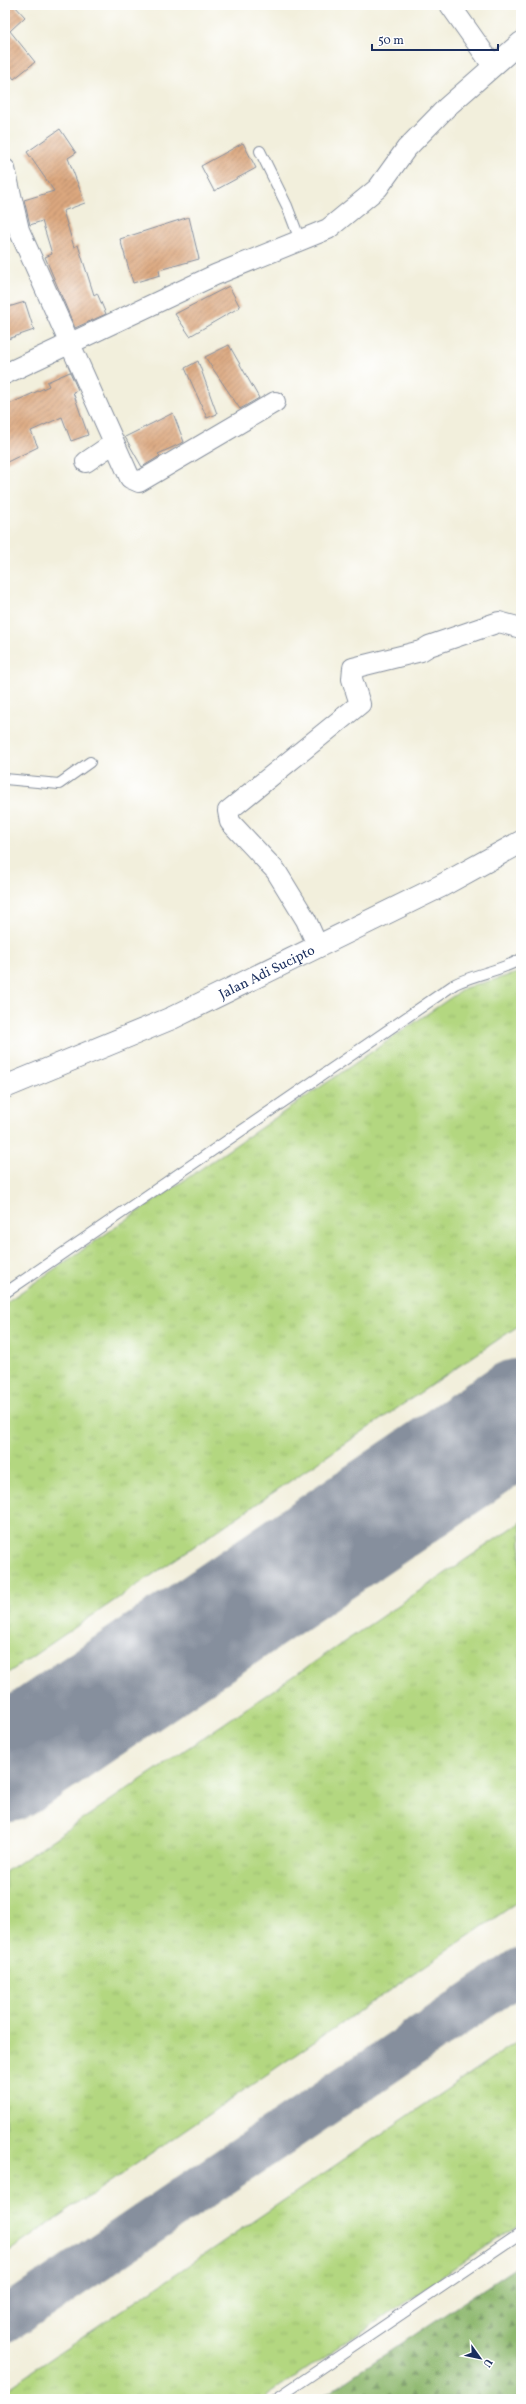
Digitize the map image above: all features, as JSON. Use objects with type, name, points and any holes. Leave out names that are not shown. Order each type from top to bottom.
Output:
[{"type":"street","points":[[450,5],[493,66]]},
{"type":"street","points":[[5,374],[70,345],[215,275],[328,229],[378,188],[406,149],[447,107],[521,42]]},
{"type":"street","points":[[5,169],[8,195],[19,230],[130,478],[139,482],[274,402]]},
{"type":"street","points":[[86,462],[114,443]]},
{"type":"street","points":[[318,947],[306,920],[276,871],[230,822],[228,811],[360,704],[352,679],[353,668],[421,652],[429,646],[499,622],[521,628]]},
{"type":"street","name":"Jalan Adi Sucipto","points":[[5,1087],[172,1018],[441,886],[521,842]]},
{"type":"lane","points":[[260,151],[287,206],[300,240]]},
{"type":"lane","points":[[5,779],[59,784],[90,762]]},
{"type":"lane","points":[[5,1293],[456,984],[471,976],[505,968],[521,959]]},
{"type":"lane","points":[[276,2399],[521,2233]]},
{"type":"green space","points":[[521,972],[521,1324],[5,1675],[5,1303],[465,988]]},
{"type":"green space","points":[[521,1522],[521,1900],[5,2254],[5,1872]]},
{"type":"green space","points":[[521,2039],[521,2223],[263,2399],[5,2399],[5,2390]]},
{"type":"green space","points":[[521,2264],[521,2399],[318,2399]]},
{"type":"building","points":[[9,5],[14,5],[25,17],[10,31],[35,62],[14,79],[5,68],[5,8]]},
{"type":"building","points":[[60,129],[76,153],[68,158],[85,203],[63,211],[74,247],[78,245],[94,295],[97,293],[106,314],[75,328],[45,257],[52,254],[42,221],[30,225],[24,200],[54,191],[27,152]]},
{"type":"building","points":[[243,143],[256,168],[214,191],[201,166]]},
{"type":"building","points":[[189,217],[199,259],[159,270],[160,275],[133,283],[120,239]]},
{"type":"building","points":[[229,286],[240,307],[190,336],[175,314]]},
{"type":"building","points":[[25,302],[34,330],[5,340],[5,308]]},
{"type":"building","points":[[229,345],[259,398],[240,409],[205,357]]},
{"type":"building","points":[[198,361],[217,414],[207,418],[185,368]]},
{"type":"building","points":[[70,372],[78,390],[73,392],[88,435],[71,441],[62,417],[31,431],[38,447],[5,463],[5,406],[49,386],[47,382]]},
{"type":"building","points":[[173,413],[184,442],[158,454],[160,456],[142,467],[125,437]]},
{"type":"taxiway","points":[[5,2321],[521,1970]]},
{"type":"runway","points":[[5,1766],[521,1415]]}]
